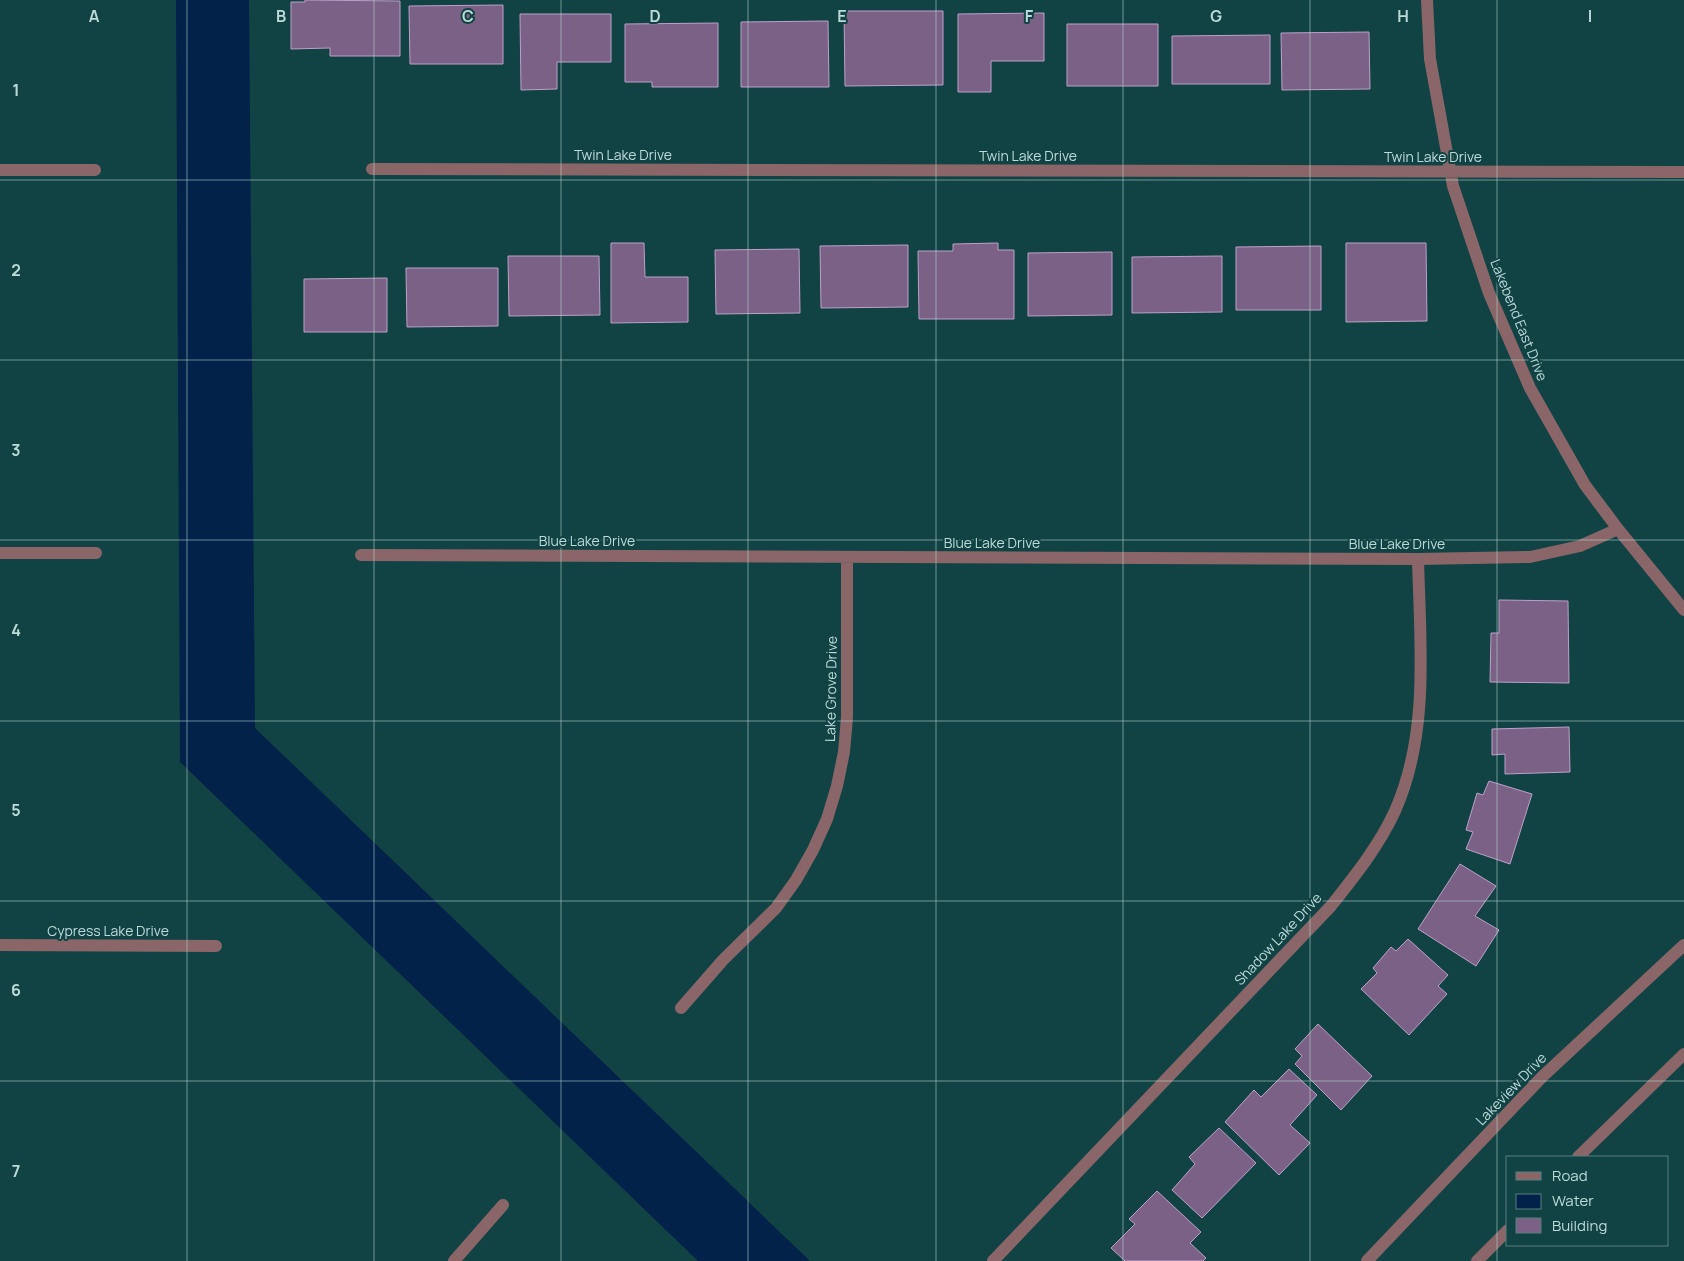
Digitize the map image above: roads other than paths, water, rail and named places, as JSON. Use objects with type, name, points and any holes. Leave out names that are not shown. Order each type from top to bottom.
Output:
[{"type":"street","name":"Lakebend East Drive","points":[[1427,0],[1430,59],[1452,186],[1489,293],[1530,388],[1585,485],[1684,610]]},
{"type":"street","name":"Twin Lake Drive","points":[[372,169],[1684,172]]},
{"type":"street","points":[[0,170],[95,170]]},
{"type":"street","name":"Blue Lake Drive","points":[[361,555],[1418,559],[1530,557],[1580,546],[1618,529]]},
{"type":"street","points":[[0,553],[96,553]]},
{"type":"street","name":"Lake Grove Drive","points":[[681,1008],[723,960],[776,908],[796,880],[813,850],[826,819],[837,786],[844,752],[847,718],[847,557]]},
{"type":"street","name":"Shadow Lake Drive","points":[[993,1261],[1331,906],[1362,867],[1394,813],[1406,784],[1414,753],[1420,690],[1418,559]]},
{"type":"street","name":"Lakeview Drive","points":[[1366,1261],[1542,1077],[1684,945]]},
{"type":"street","name":"Cypress Lake Drive","points":[[0,946],[216,946]]},
{"type":"street","points":[[1579,1156],[1684,1054]]},
{"type":"street","points":[[454,1261],[504,1205]]},
{"type":"street","points":[[1478,1261],[1506,1232]]},
{"type":"water","points":[[176,0],[249,0],[255,728],[810,1261],[698,1261],[180,762]]}]
